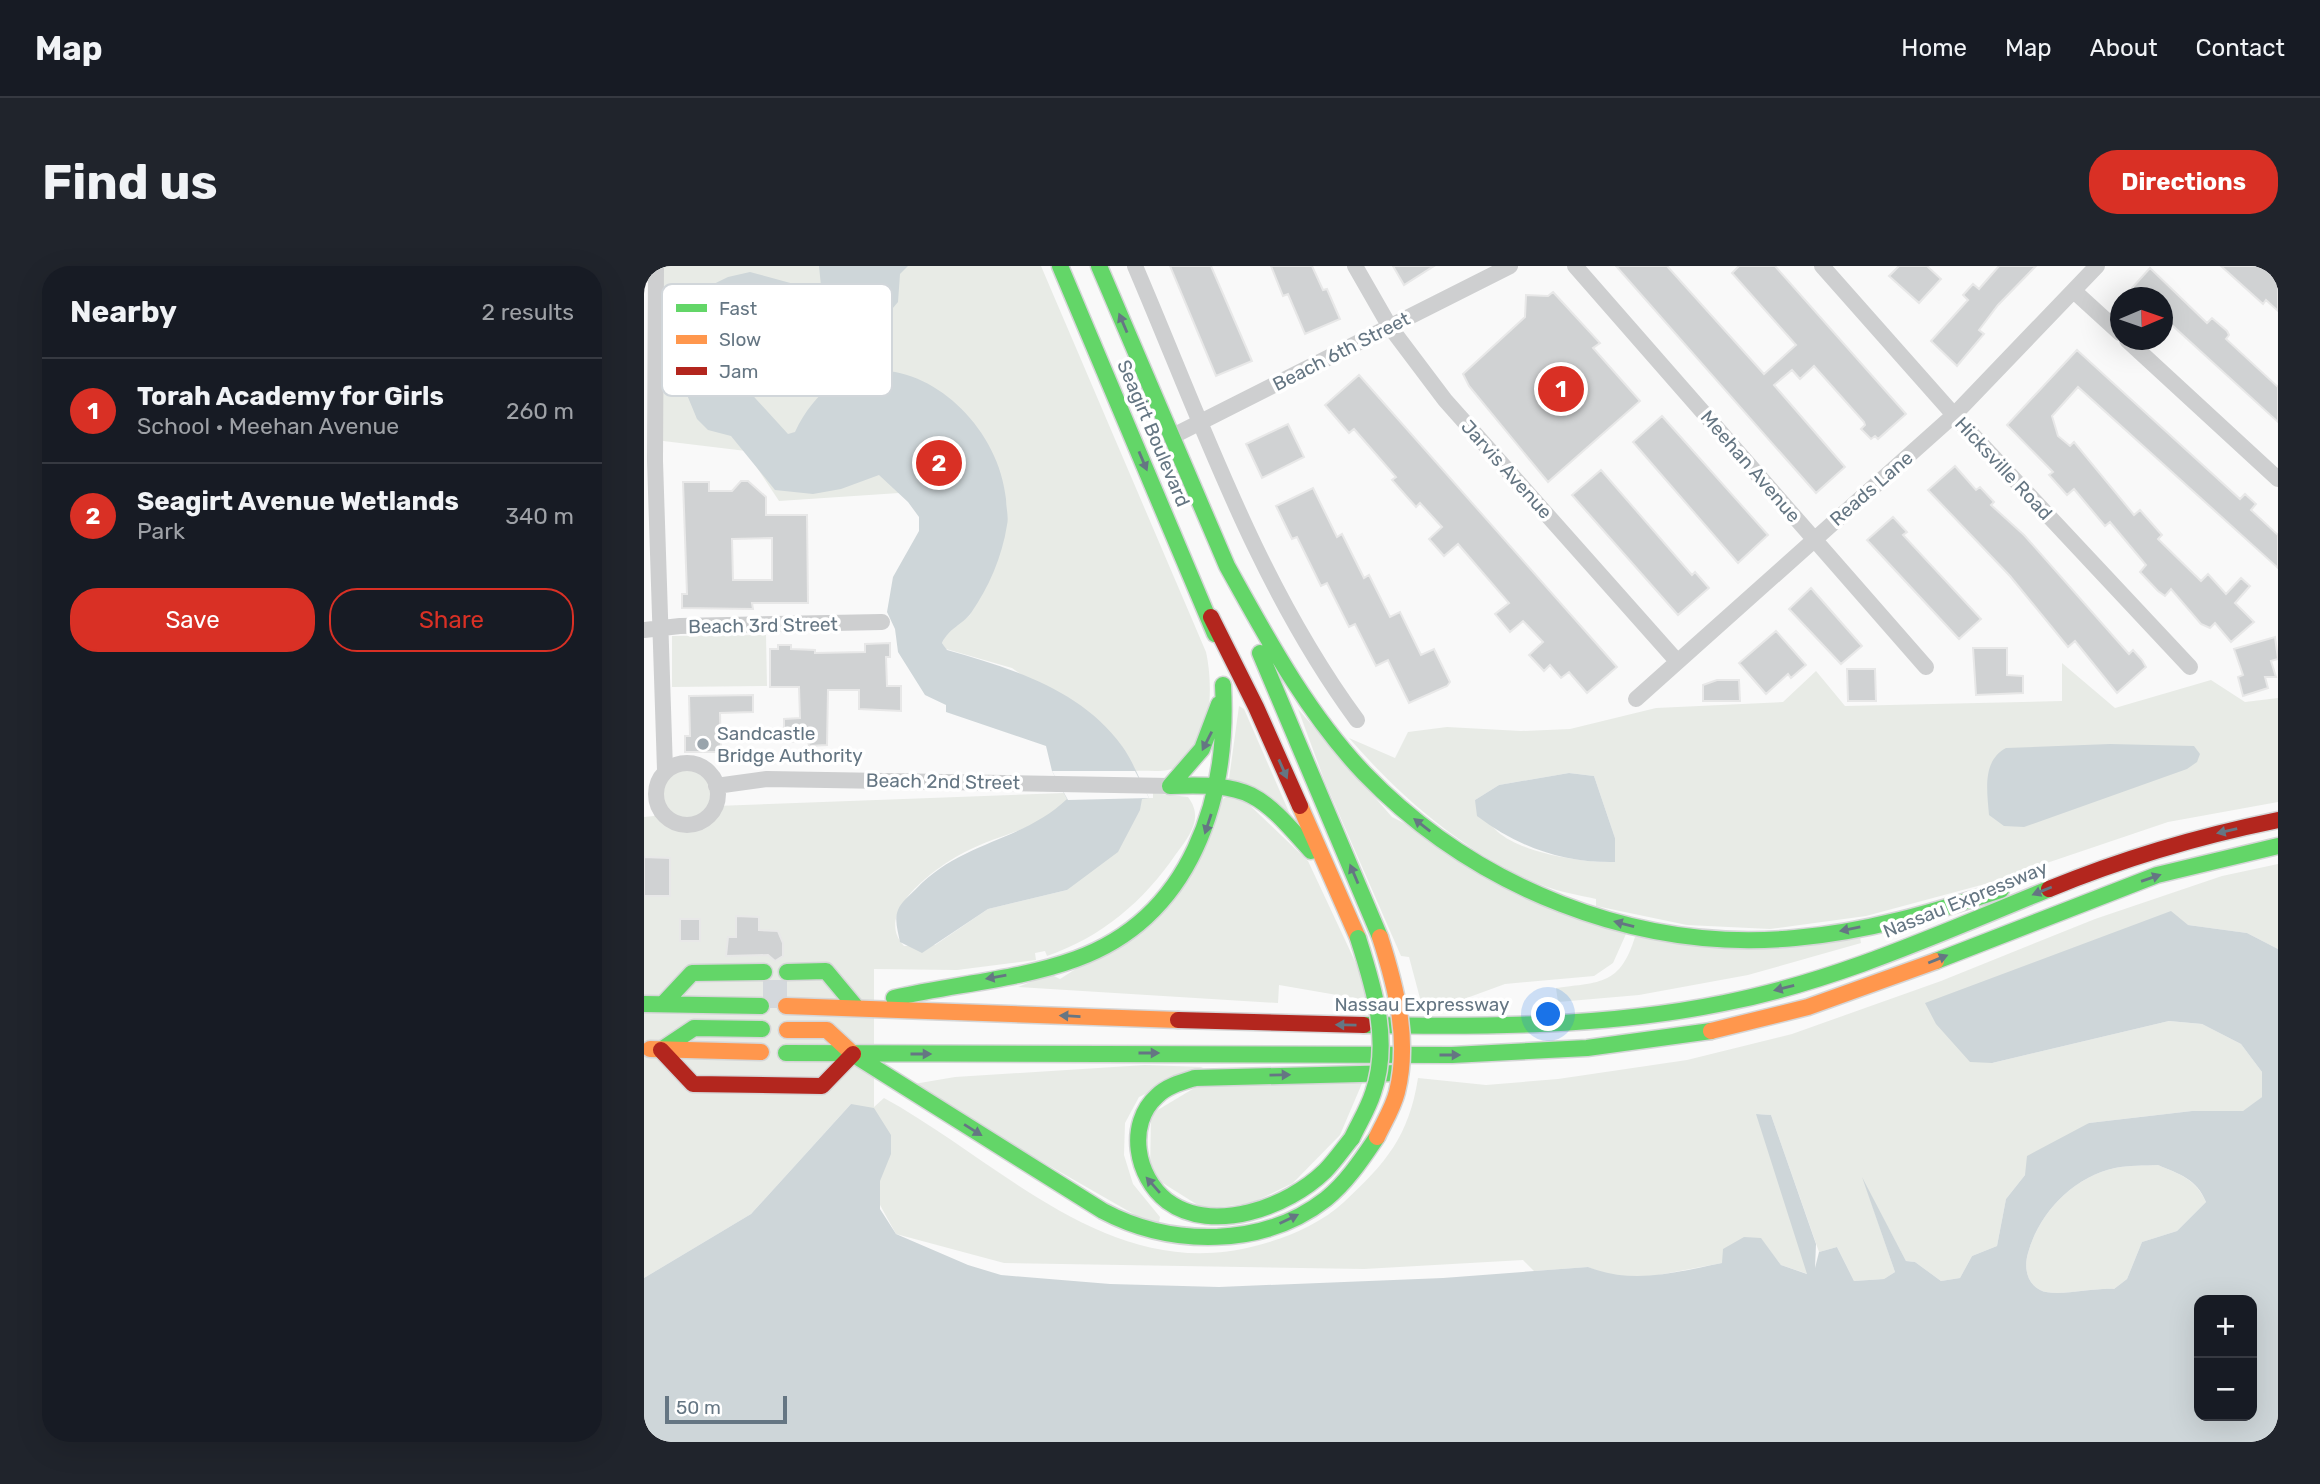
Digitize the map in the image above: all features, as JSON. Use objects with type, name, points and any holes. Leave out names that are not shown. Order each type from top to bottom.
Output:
[{"type":"main road","name":"Seagirt Boulevard","points":[[1060,266],[1210,617]]},
{"type":"main road","name":"Seagirt Boulevard","points":[[1098,266],[1227,566]]},
{"type":"main road","points":[[1227,566],[1281,663],[1324,725],[1364,773],[1408,814],[1453,850],[1511,883],[1572,909],[1632,926],[1696,937],[1763,940],[1828,934],[1902,919],[2108,856],[2176,842]]},
{"type":"main road","points":[[786,1023],[853,1054],[1091,1204],[1142,1229],[1181,1237],[1224,1237],[1268,1229],[1318,1205],[1352,1173],[1377,1137],[1397,1094],[1404,1039],[1398,991],[1380,937],[1266,667],[1227,566]]},
{"type":"main road","points":[[786,1023],[827,983],[856,1007],[956,984],[1052,967],[1092,953],[1123,934],[1152,908],[1181,875],[1204,835],[1220,784],[1226,750],[1223,685],[1210,617]]},
{"type":"main road","points":[[1210,617],[1256,707],[1358,938],[1375,990],[1381,1041],[1374,1091],[1352,1138],[1322,1174],[1280,1202],[1249,1212],[1212,1216],[1181,1208],[1162,1196],[1143,1174],[1138,1147],[1139,1122],[1152,1101],[1174,1084],[1202,1076],[1418,1073]]},
{"type":"main road","points":[[1170,786],[1186,772],[1212,733],[1223,685]]},
{"type":"main road","points":[[1170,786],[1220,784],[1245,788],[1265,800],[1329,872]]},
{"type":"main road","name":"Nassau Expressway","points":[[786,1023],[856,1007],[1227,1024],[1543,1025],[1641,1016],[1726,1003],[1812,981],[2099,868],[2176,842],[2278,820]]},
{"type":"main road","points":[[1458,1072],[1549,1064],[1710,1031],[1821,1003],[2166,873],[2278,846]]},
{"type":"main road","points":[[663,1004],[692,973],[762,1023]]},
{"type":"main road","points":[[644,1004],[663,1004],[762,1023]]},
{"type":"main road","points":[[644,1049],[661,1050],[762,1023]]},
{"type":"main road","points":[[661,1050],[694,1028],[762,1023]]},
{"type":"main road","points":[[786,1023],[827,1030],[853,1054],[1541,1054],[1710,1031]]},
{"type":"main road","points":[[661,1050],[693,1084],[822,1086],[853,1054]]},
{"type":"street","points":[[656,266],[650,312],[651,629],[665,770],[651,808],[682,825],[702,821],[715,806],[716,786],[712,777],[696,765],[677,765],[665,770]]},
{"type":"street","points":[[1135,266],[1280,597],[1327,680],[1357,720]]},
{"type":"street","name":"Jarvis Avenue","points":[[1354,266],[1390,327],[1445,400],[1676,660]]},
{"type":"street","name":"Beach 6th Street","points":[[1171,437],[1510,266]]},
{"type":"street","name":"Meehan Avenue","points":[[1575,266],[1926,667]]},
{"type":"street","name":"Hicksville Road","points":[[1822,266],[1954,415],[2190,667]]},
{"type":"street","name":"Reads Lane","points":[[1636,699],[1676,660],[1954,415],[2075,292],[2097,266]]},
{"type":"street","points":[[2075,292],[2110,324]]},
{"type":"street","points":[[2138,350],[2278,479]]},
{"type":"street","name":"Beach 3rd Street","points":[[651,629],[882,622]]},
{"type":"street","name":"Beach 2nd Street","points":[[716,786],[766,779],[1170,786]]},
{"type":"shaded area","points":[[656,266],[1041,266],[1206,652],[1210,684],[1207,720],[1194,752],[1183,763],[1168,770],[1135,771],[1121,745],[1012,668],[946,649],[942,643],[947,632],[970,615],[1004,486],[779,501],[746,451],[655,440]]},
{"type":"shaded area","points":[[819,266],[908,266],[900,274],[898,302],[892,309],[892,284],[821,284]]},
{"type":"shaded area","points":[[750,272],[794,284],[714,284],[728,277]]},
{"type":"shaded area","points":[[892,373],[918,379],[950,399],[977,426],[996,461],[1008,519],[998,560],[984,593],[971,613],[942,643],[947,650],[1019,673],[1065,695],[1105,726],[1122,746],[1149,798],[1142,799],[1140,810],[1118,852],[1067,890],[988,909],[922,953],[900,942],[897,926],[899,907],[934,873],[952,861],[1031,824],[1067,799],[1052,771],[1046,746],[946,712],[946,705],[925,695],[898,652],[895,629],[887,612],[893,577],[919,531],[919,517],[908,502],[879,475],[841,489],[813,494],[775,490],[731,436],[708,430],[697,419],[687,396],[753,396],[788,434],[795,432],[820,396],[892,396]]},
{"type":"shaded area","points":[[766,635],[767,686],[672,687],[672,636]]},
{"type":"shaded area","points":[[2062,663],[2115,708],[2211,680],[2245,702],[2278,698],[2278,802],[2168,822],[1985,884],[1866,916],[1770,929],[1687,925],[1596,906],[1596,899],[1544,886],[1489,859],[1414,804],[1349,738],[1395,758],[1408,732],[1447,727],[1521,731],[1570,729],[1656,708],[1783,702],[1816,671],[1845,706],[2062,701]],"holes":[[[1569,773],[1594,776],[1615,838],[1614,862],[1586,861],[1522,846],[1498,832],[1475,800],[1499,785]]]},
{"type":"shaded area","points":[[1239,706],[1244,709],[1292,819],[1229,779]]},
{"type":"shaded area","points":[[1298,709],[1392,817],[1626,934],[1613,963],[1594,976],[1505,984],[1464,999],[1421,1002],[1409,957],[1401,956],[1325,782]]},
{"type":"shaded area","points":[[2110,744],[2194,746],[2200,754],[2197,762],[2187,769],[2024,827],[2004,826],[1989,815],[1987,786],[1990,768],[1993,760],[2006,748]]},
{"type":"shaded area","points":[[687,763],[702,768],[711,778],[716,791],[716,806],[1064,793],[1068,800],[1045,818],[976,846],[926,878],[902,904],[896,919],[896,933],[904,946],[935,945],[988,909],[1067,890],[1142,798],[1153,798],[1153,793],[1188,797],[1195,812],[1193,826],[1164,871],[1120,916],[1086,939],[1047,956],[1045,951],[1035,953],[1036,960],[957,970],[874,969],[874,1107],[884,1098],[1059,1210],[1105,1233],[1152,1248],[1202,1253],[1255,1246],[1291,1234],[1324,1217],[1359,1188],[1393,1147],[1409,1116],[1418,1078],[1486,1085],[1558,1079],[1687,1060],[1792,1034],[1941,981],[2095,919],[2222,876],[2278,864],[2278,949],[2247,933],[2188,925],[1992,1063],[2169,1021],[2202,1024],[2241,1044],[2262,1072],[2262,1097],[2244,1111],[2192,1111],[2089,1123],[2025,1175],[2006,1199],[1997,1246],[1972,1256],[1960,1278],[1941,1281],[1915,1262],[1906,1261],[1865,1184],[1895,1272],[1884,1279],[1854,1281],[1837,1247],[1819,1252],[1771,1115],[1757,1114],[1808,1274],[1781,1265],[1761,1239],[1722,1263],[1643,1278],[1605,1274],[1588,1267],[1534,1271],[1523,1260],[1364,1269],[1004,1263],[896,1234],[880,1205],[880,1181],[851,1104],[751,1214],[644,1278],[644,817],[664,815],[658,797],[660,782],[670,770]]},
{"type":"shaded area","points":[[1569,773],[1594,776],[1615,838],[1615,862],[1577,860],[1542,851],[1509,836],[1477,816],[1475,800],[1499,785]]},
{"type":"shaded area","points":[[1237,793],[1308,861],[1361,974],[1366,1000],[1279,985],[1278,1003],[1018,987],[1050,974],[1060,979],[1130,934],[1224,798]]},
{"type":"shaded area","points":[[2171,911],[2188,925],[2247,933],[2278,949],[2278,1442],[644,1442],[644,1278],[751,1214],[851,1104],[874,1108],[891,1135],[891,1154],[880,1181],[880,1209],[896,1234],[968,1265],[1001,1275],[1110,1284],[1219,1287],[1443,1278],[1588,1267],[1622,1275],[1655,1275],[1722,1263],[1723,1249],[1744,1237],[1761,1238],[1781,1265],[1807,1274],[1756,1114],[1771,1115],[1816,1244],[1815,1268],[1819,1252],[1837,1247],[1854,1281],[1884,1279],[1895,1272],[1862,1177],[1906,1261],[1915,1262],[1941,1281],[1960,1278],[1972,1256],[1997,1246],[2006,1199],[2025,1175],[2027,1156],[2089,1123],[2192,1111],[2243,1111],[2262,1097],[2262,1072],[2241,1044],[2202,1024],[2169,1021],[1992,1063],[1970,1062],[1936,1024],[1925,1003]],"holes":[[[2158,1165],[2180,1175],[2198,1188],[2206,1202],[2177,1231],[2142,1242],[2127,1279],[2114,1289],[2055,1293],[2035,1287],[2027,1274],[2026,1263],[2033,1238],[2049,1211],[2072,1188],[2085,1179],[2120,1167]]]},
{"type":"shaded area","points":[[1635,937],[1860,937],[1861,943],[1748,975],[1639,995],[1558,1002],[1556,988],[1597,982],[1615,973],[1623,964]]},
{"type":"shaded area","points":[[1145,1065],[1203,1067],[1139,1097],[1125,1123],[1124,1155],[1133,1184],[1160,1217],[1158,1228],[908,1085],[955,1077]]},
{"type":"shaded area","points":[[1206,1081],[1363,1081],[1340,1135],[1293,1183],[1252,1203],[1204,1209],[1150,1175],[1151,1114]]},
{"type":"shaded area","points":[[2158,1165],[2192,1183],[2206,1202],[2177,1231],[2142,1242],[2127,1279],[2114,1289],[2055,1293],[2035,1287],[2027,1274],[2028,1253],[2040,1224],[2060,1199],[2085,1179],[2100,1173],[2120,1167]]},
{"type":"pier","points":[[1052,771],[1135,771],[1149,798],[1068,800]]},
{"type":"building","points":[[1170,266],[1211,266],[1252,361],[1216,376]]},
{"type":"building","points":[[1271,266],[1312,266],[1323,290],[1327,289],[1340,319],[1305,334],[1288,294],[1283,296]]},
{"type":"building","points":[[1393,266],[1434,266],[1404,285]]},
{"type":"building","points":[[1616,266],[1667,266],[1764,374],[1796,345],[1732,273],[1739,266],[1775,266],[1906,414],[1878,439],[1875,436],[1871,439],[1861,429],[1865,425],[1864,422],[1814,366],[1800,379],[1792,370],[1774,385],[1845,467],[1816,493]]},
{"type":"building","points":[[1899,266],[1927,266],[1941,279],[1919,303],[1889,276]]},
{"type":"building","points":[[1999,266],[2036,266],[1998,305],[1979,330],[1984,334],[1957,366],[1931,341],[1968,300],[1963,295],[1973,284],[1979,289]]},
{"type":"building","points":[[2221,266],[2278,266],[2278,311],[2266,300],[2263,304]]},
{"type":"building","points":[[2150,268],[2170,287],[2133,287]]},
{"type":"building","points":[[2173,290],[2207,323],[2212,318],[2227,331],[2229,335],[2226,339],[2278,387],[2278,422],[2173,326]]},
{"type":"building","points":[[1553,292],[1600,343],[1593,348],[1640,401],[1548,482],[1469,386],[1463,374],[1525,317],[1526,295],[1548,296]]},
{"type":"building","points":[[2077,350],[2240,499],[2245,494],[2256,504],[2251,510],[2278,535],[2278,568],[2078,387],[2052,416],[2058,436],[2070,446],[2074,442],[2134,515],[2140,510],[2162,535],[2158,539],[2201,581],[2208,574],[2226,594],[2241,578],[2250,586],[2235,603],[2254,622],[2231,642],[2215,623],[2210,628],[2201,624],[2171,589],[2165,596],[2158,591],[2140,572],[2146,565],[2110,522],[2105,526],[2074,489],[2067,495],[2049,475],[2053,472],[2007,425]]},
{"type":"building","points":[[1359,375],[1617,667],[1587,693],[1569,672],[1561,678],[1550,665],[1544,671],[1529,655],[1543,642],[1523,621],[1510,632],[1495,614],[1509,603],[1458,544],[1444,556],[1429,539],[1442,527],[1420,503],[1416,507],[1392,480],[1396,477],[1354,429],[1349,433],[1325,405]]},
{"type":"building","points":[[1662,416],[1768,535],[1738,563],[1633,442]]},
{"type":"building","points":[[1288,424],[1304,457],[1262,478],[1246,444]]},
{"type":"building","points":[[1955,466],[1976,490],[1980,487],[1994,502],[1991,505],[2024,535],[2129,654],[2133,650],[2142,660],[2146,667],[2117,693],[2075,641],[2068,647],[2010,576],[1928,490]]},
{"type":"building","points":[[1601,470],[1692,575],[1695,572],[1709,588],[1678,615],[1572,495]]},
{"type":"building","points":[[741,481],[748,481],[766,497],[766,515],[807,515],[808,603],[752,603],[753,609],[682,608],[682,594],[687,594],[683,482],[709,482],[709,491],[732,491]],"holes":[[[772,538],[772,580],[733,580],[732,539]]]},
{"type":"building","points":[[1313,488],[1337,537],[1342,534],[1364,578],[1369,575],[1390,617],[1400,612],[1421,655],[1434,649],[1450,682],[1447,686],[1409,703],[1388,660],[1376,666],[1355,624],[1349,627],[1327,583],[1321,586],[1297,537],[1292,539],[1276,506]]},
{"type":"building","points":[[1893,517],[1907,532],[1903,535],[1981,619],[1959,639],[1867,540]]},
{"type":"building","points":[[1811,588],[1862,646],[1841,664],[1789,609]]},
{"type":"building","points":[[1776,631],[1806,665],[1791,678],[1788,674],[1766,694],[1739,663]]},
{"type":"building","points":[[2275,637],[2278,659],[2271,661],[2276,677],[2265,677],[2268,688],[2243,696],[2238,677],[2243,675],[2234,649]]},
{"type":"building","points":[[890,643],[890,657],[886,657],[887,686],[901,686],[901,711],[859,709],[859,690],[828,690],[827,745],[809,746],[808,741],[784,742],[784,719],[800,718],[799,687],[770,687],[770,649],[778,649],[778,645],[791,645],[791,649],[815,650],[815,653],[865,652],[865,644]]},
{"type":"building","points":[[1973,648],[2007,648],[2007,675],[2023,676],[2023,693],[1976,695]]},
{"type":"building","points":[[1847,669],[1875,669],[1876,701],[1848,701]]},
{"type":"building","points":[[1717,680],[1739,680],[1740,701],[1703,701],[1703,685]]},
{"type":"building","points":[[753,695],[753,712],[720,713],[721,752],[685,752],[685,736],[690,736],[689,696]]},
{"type":"building","points":[[644,857],[670,858],[670,896],[644,896]]},
{"type":"building","points":[[736,916],[759,917],[759,930],[778,931],[783,943],[783,956],[775,961],[768,955],[726,956],[728,937],[736,937]]},
{"type":"building","points":[[680,919],[700,919],[700,941],[680,941]]},
{"type":"tunnel","points":[[763,994],[787,994]]},
{"type":"traffic: fast","points":[[1060,266],[1215,634]]},
{"type":"traffic: fast","points":[[1099,266],[1227,566]]},
{"type":"traffic: fast","points":[[1227,566],[1306,700],[1343,750],[1364,773],[1408,813],[1455,849],[1507,879],[1561,904],[1618,922],[1676,935],[1735,940],[1795,938],[1848,931],[1925,913],[2001,890]]},
{"type":"traffic: fast","points":[[1260,653],[1380,937]]},
{"type":"traffic: fast","points":[[894,998],[1009,977],[1076,959],[1116,940],[1149,914],[1175,884],[1195,849],[1210,810],[1219,770],[1223,685]]},
{"type":"traffic: fast","points":[[1170,786],[1202,749],[1219,704]]},
{"type":"traffic: fast","points":[[1170,786],[1218,787],[1251,795],[1278,816],[1311,851]]},
{"type":"traffic: fast","points":[[1936,961],[2157,875],[2278,846]]},
{"type":"traffic: fast","points":[[1364,1025],[1545,1024],[1635,1017],[1724,1003],[1766,994],[1849,969],[2049,889]]},
{"type":"traffic: fast","points":[[1352,1138],[1373,1093],[1380,1054],[1375,996],[1358,938]]},
{"type":"traffic: fast","points":[[787,972],[826,971],[856,1007]]},
{"type":"traffic: fast","points":[[663,1004],[692,973],[764,972]]},
{"type":"traffic: fast","points":[[644,1004],[761,1006]]},
{"type":"traffic: fast","points":[[661,1050],[694,1028],[762,1029]]},
{"type":"traffic: fast","points":[[786,1053],[1452,1055],[1587,1048],[1711,1031]]},
{"type":"traffic: fast","points":[[851,1053],[1103,1211],[1130,1223],[1187,1236],[1246,1234],[1274,1227],[1301,1215],[1326,1199],[1341,1185],[1377,1137]]},
{"type":"traffic: fast","points":[[1352,1138],[1325,1171],[1291,1196],[1249,1212],[1206,1216],[1185,1211],[1156,1191],[1142,1165],[1138,1135],[1147,1108],[1157,1096],[1170,1087],[1195,1078],[1400,1073]]},
{"type":"traffic: slow","points":[[1300,806],[1358,938]]},
{"type":"traffic: slow","points":[[1377,1137],[1395,1098],[1402,1053],[1396,994],[1380,937]]},
{"type":"traffic: slow","points":[[1711,1031],[1808,1007],[1936,961]]},
{"type":"traffic: slow","points":[[786,1006],[1178,1020]]},
{"type":"traffic: slow","points":[[787,1030],[827,1030],[853,1054]]},
{"type":"traffic: slow","points":[[650,1049],[761,1052]]},
{"type":"traffic: jam","points":[[1211,617],[1256,707],[1300,806]]},
{"type":"traffic: jam","points":[[2049,889],[2162,849],[2278,820]]},
{"type":"traffic: jam","points":[[1178,1020],[1364,1025]]},
{"type":"traffic: jam","points":[[661,1050],[693,1084],[822,1086],[853,1054]]},
{"type":"place","name":"Torah Academy for Girls","points":[[1561,389]]},
{"type":"place","name":"Seagirt Avenue Wetlands","points":[[939,463]]},
{"type":"place","name":"Sandcastle Bridge Authority","points":[[703,744]]}]
